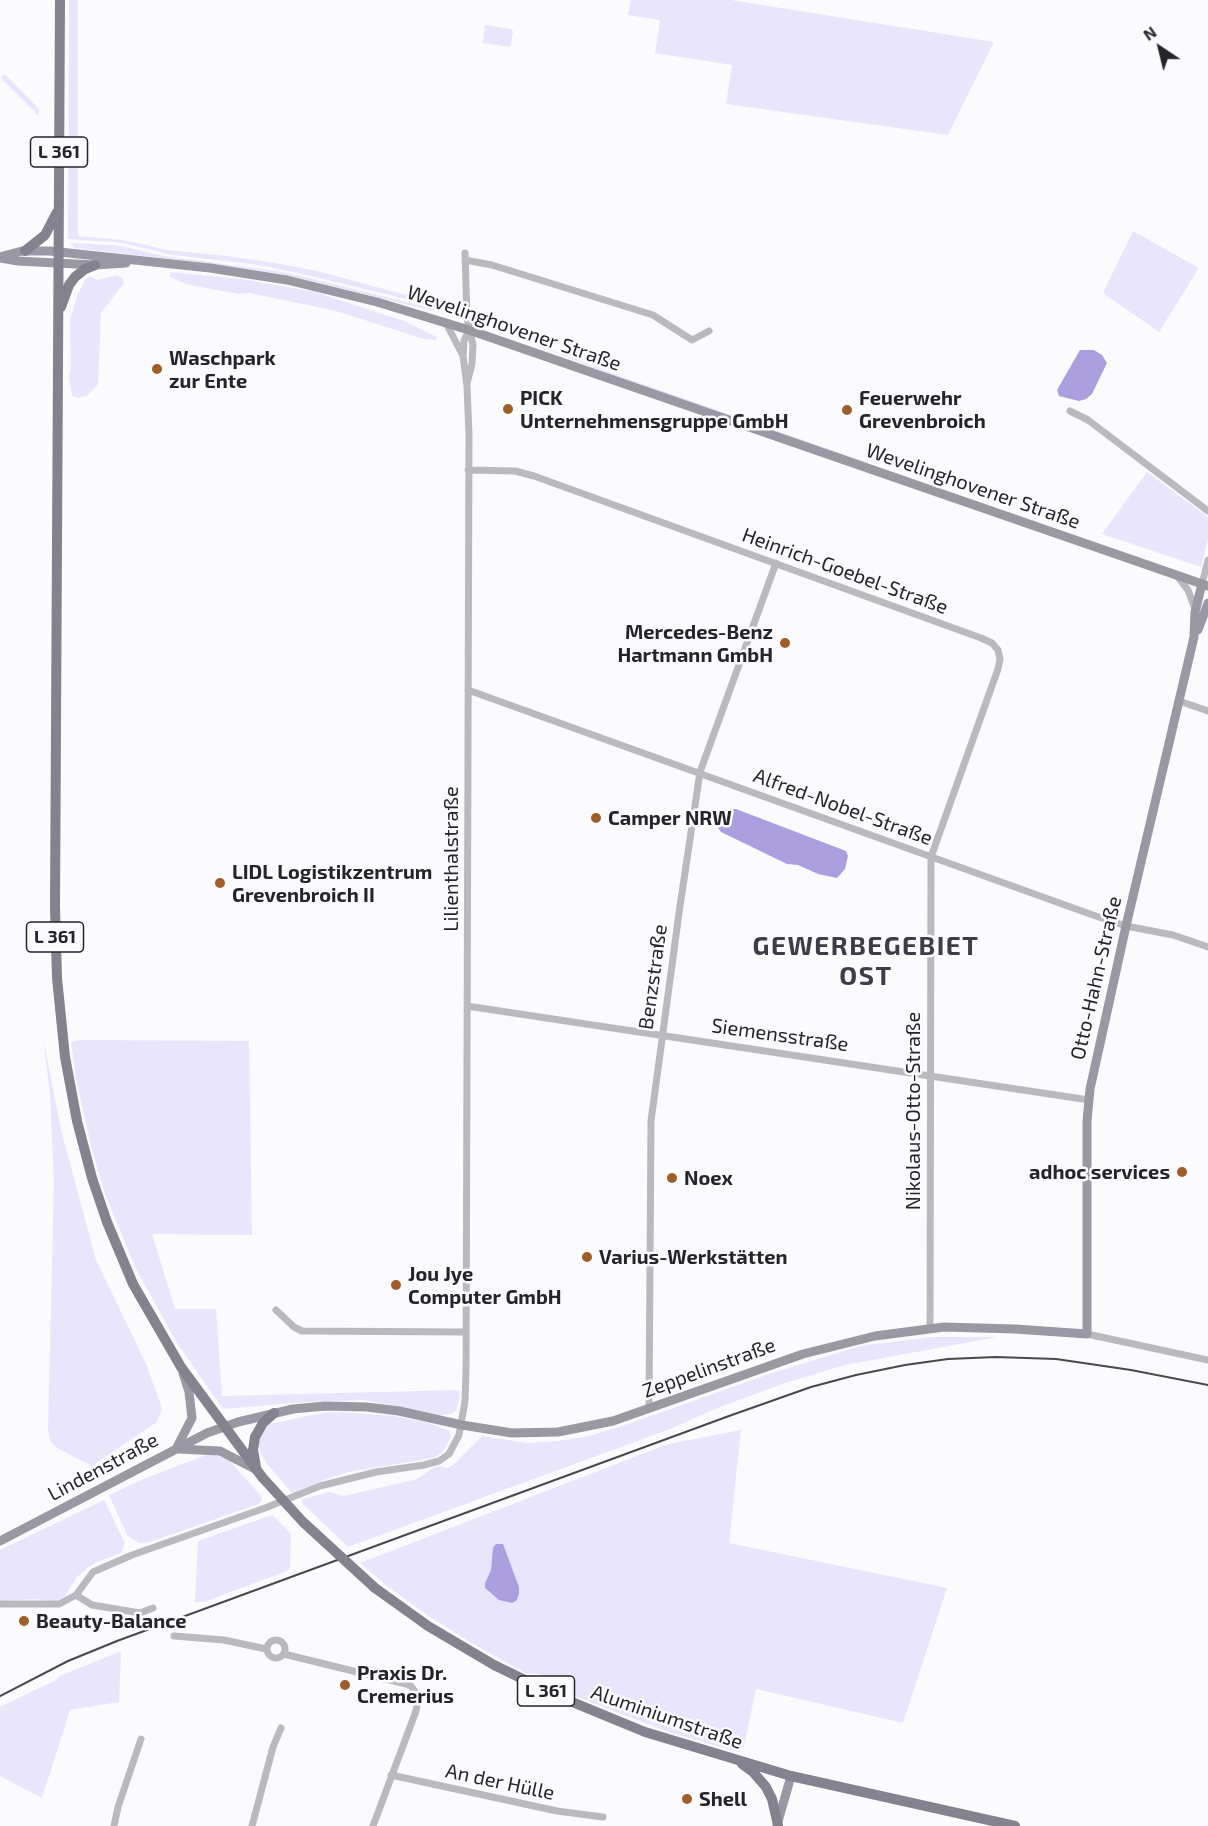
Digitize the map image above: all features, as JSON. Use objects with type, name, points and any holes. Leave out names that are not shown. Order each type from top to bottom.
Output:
[{"type":"main road","name":"L 361","points":[[60,0],[54,907],[62,1037],[79,1129],[103,1211],[133,1284],[181,1368],[223,1427]]},
{"type":"main road","name":"L 361","points":[[25,251],[45,235],[59,209]]},
{"type":"main road","name":"L 361","points":[[58,318],[72,281],[82,270],[95,265]]},
{"type":"main road","points":[[260,1474],[253,1453],[254,1441],[260,1427],[273,1413]]},
{"type":"main road","name":"Aluminiumstraße","points":[[223,1427],[260,1474],[323,1542],[375,1588],[428,1626],[467,1650],[540,1689],[645,1732],[737,1761],[791,1776],[1015,1826]]},
{"type":"main road","points":[[737,1761],[753,1772],[766,1787],[772,1799],[777,1826]]},
{"type":"street","name":"Wevelinghovener Straße","points":[[0,257],[25,251],[59,251],[139,262],[210,268],[287,280],[378,302],[469,330],[1205,585]]},
{"type":"street","name":"Lilienthalstraße","points":[[467,386],[473,345],[469,330],[465,256],[653,315],[692,340],[709,331]]},
{"type":"street","name":"Wevelinghovener Straße","points":[[0,257],[95,265],[139,262]]},
{"type":"street","name":"Lilienthalstraße","points":[[446,323],[463,356]]},
{"type":"street","name":"Lilienthalstraße","points":[[76,1595],[93,1572],[132,1555],[266,1508],[321,1486],[376,1472],[439,1461],[453,1449],[462,1425],[465,1401],[466,1332],[468,690],[467,386],[463,356],[464,341],[469,330]]},
{"type":"street","points":[[1070,411],[1088,420],[1208,511]]},
{"type":"street","name":"Heinrich-Goebel-Straße","points":[[468,470],[515,471],[534,476],[992,643],[1000,657],[998,669],[931,857]]},
{"type":"street","points":[[1205,585],[1208,560]]},
{"type":"street","name":"Benzstraße","points":[[649,1409],[651,1108],[700,772],[776,563]]},
{"type":"street","name":"Otto-Hahn-Straße","points":[[1176,575],[1188,590],[1196,612]]},
{"type":"street","name":"Otto-Hahn-Straße","points":[[1088,1334],[1089,1100],[1096,1058],[1194,637],[1196,612],[1205,585]]},
{"type":"street","name":"Otto-Hahn-Straße","points":[[1194,637],[1208,603]]},
{"type":"street","name":"Alfred-Nobel-Straße","points":[[468,690],[1126,926],[1173,935],[1208,947]]},
{"type":"street","points":[[1179,701],[1208,711]]},
{"type":"street","name":"Nikolaus-Otto-Straße","points":[[930,1328],[931,857]]},
{"type":"street","name":"Siemensstraße","points":[[467,1006],[930,1074],[1089,1100]]},
{"type":"street","points":[[276,1310],[294,1327],[302,1331],[466,1332]]},
{"type":"street","name":"Zeppelinstraße","points":[[223,1427],[273,1413],[308,1407],[367,1407],[512,1433],[558,1432],[590,1427],[649,1409],[821,1348],[874,1336],[930,1328],[996,1328],[1088,1334],[1208,1360]]},
{"type":"street","points":[[181,1368],[189,1392],[192,1419],[176,1449],[220,1450],[260,1474]]},
{"type":"street","name":"Lindenstraße","points":[[0,1541],[176,1449],[223,1427]]},
{"type":"street","points":[[0,1604],[59,1604],[76,1595],[92,1605],[140,1613],[153,1608]]},
{"type":"street","points":[[174,1636],[224,1640],[267,1649]]},
{"type":"street","points":[[284,1654],[284,1645],[277,1639],[271,1641],[267,1649],[268,1654],[273,1658],[297,1653],[406,1684],[413,1688],[418,1698],[417,1709],[373,1826]]},
{"type":"street","points":[[252,1826],[273,1747],[281,1728]]},
{"type":"street","points":[[114,1826],[141,1739]]},
{"type":"street","name":"An der Hülle","points":[[392,1775],[557,1811],[603,1818]]},
{"type":"street","points":[[777,1826],[791,1776]]},
{"type":"shaded area","points":[[69,0],[78,0],[78,236],[122,240],[168,250],[281,264],[317,271],[436,303],[447,305],[461,300],[460,305],[451,310],[294,272],[251,264],[173,255],[123,243],[68,239]]},
{"type":"shaded area","points":[[631,0],[731,0],[994,42],[948,135],[726,104],[732,65],[655,53],[660,20],[628,15]]},
{"type":"shaded area","points":[[485,25],[511,29],[513,31],[511,45],[509,47],[483,43]]},
{"type":"shaded area","points":[[5,74],[39,109],[39,116],[1,78]]},
{"type":"shaded area","points":[[1133,231],[1199,268],[1159,332],[1103,293]]},
{"type":"shaded area","points":[[70,243],[116,245],[164,256],[277,271],[434,309],[433,311],[282,274],[75,248]]},
{"type":"shaded area","points":[[170,272],[242,279],[315,292],[404,321],[437,337],[436,340],[424,339],[336,311],[250,293],[239,294],[189,285],[170,277]]},
{"type":"shaded area","points":[[118,275],[124,283],[101,313],[98,384],[88,395],[79,398],[72,396],[69,376],[71,367],[70,319],[78,294],[85,280],[90,276],[97,280]]},
{"type":"shaded area","points":[[493,328],[620,376],[866,462],[866,464],[620,378]]},
{"type":"shaded area","points":[[1080,350],[1094,350],[1102,355],[1107,363],[1092,394],[1079,401],[1059,396],[1057,390]]},
{"type":"shaded area","points":[[1147,472],[1208,517],[1208,540],[1201,567],[1102,534]]},
{"type":"shaded area","points":[[723,809],[736,809],[846,851],[848,856],[845,869],[837,878],[818,874],[798,865],[787,864],[721,832],[718,828],[718,815]]},
{"type":"shaded area","points":[[43,1037],[61,1130],[96,1260],[146,1364],[162,1408],[157,1422],[92,1466],[57,1448],[50,1441],[48,1429],[54,1180],[50,1094]]},
{"type":"shaded area","points":[[82,1040],[249,1041],[252,1235],[152,1234],[175,1309],[216,1309],[222,1396],[459,1390],[460,1397],[456,1410],[451,1414],[438,1415],[364,1400],[223,1409],[177,1343],[136,1269],[105,1194],[93,1154],[76,1079],[71,1042]]},
{"type":"shaded area","points":[[932,1337],[998,1337],[845,1365],[782,1384],[670,1429],[348,1547],[301,1502],[303,1499],[330,1492],[344,1496],[417,1479],[439,1466],[448,1468],[482,1436],[528,1443],[589,1436],[769,1374],[860,1346]]},
{"type":"shaded area","points":[[322,1413],[394,1416],[425,1422],[450,1431],[451,1437],[442,1453],[433,1458],[348,1472],[292,1493],[261,1454],[260,1437],[270,1424]]},
{"type":"shaded area","points":[[741,1430],[729,1543],[947,1588],[903,1723],[756,1689],[744,1746],[738,1752],[669,1732],[577,1697],[540,1674],[525,1673],[430,1617],[360,1563],[668,1444]],"holes":[[[508,1559],[517,1582],[491,1594],[485,1588],[491,1570]]]},
{"type":"shaded area","points":[[206,1455],[215,1455],[230,1461],[261,1496],[259,1504],[150,1542],[140,1543],[127,1535],[109,1495]]},
{"type":"shaded area","points":[[104,1500],[125,1543],[121,1553],[87,1568],[77,1577],[65,1596],[55,1602],[35,1599],[0,1601],[0,1550]]},
{"type":"shaded area","points":[[272,1515],[291,1534],[290,1567],[287,1571],[204,1602],[195,1602],[198,1541]]},
{"type":"shaded area","points":[[496,1544],[503,1544],[519,1587],[517,1600],[512,1603],[499,1600],[485,1588],[491,1570],[493,1548]]},
{"type":"shaded area","points":[[121,1651],[119,1702],[70,1710],[42,1798],[0,1776],[0,1707],[60,1676]]},
{"type":"railway","points":[[0,1696],[68,1661],[117,1641],[729,1416],[811,1387],[856,1375],[948,1359],[996,1357],[1056,1359],[1131,1370],[1208,1385]]},
{"type":"place","name":"Waschpark zur Ente","points":[[157,369]]},
{"type":"place","name":"PICK Unternehmensgruppe GmbH","points":[[508,409]]},
{"type":"place","name":"Feuerwehr Grevenbroich","points":[[847,410]]},
{"type":"place","name":"Mercedes-Benz Hartmann GmbH","points":[[785,643]]},
{"type":"place","name":"Camper NRW","points":[[596,818]]},
{"type":"place","name":"LIDL Logistikzentrum Grevenbroich II","points":[[220,883]]},
{"type":"place","name":"adhoc services","points":[[1182,1172]]},
{"type":"place","name":"Noex","points":[[672,1178]]},
{"type":"place","name":"Varius-Werkstätten","points":[[587,1257]]},
{"type":"place","name":"Jou Jye Computer GmbH","points":[[396,1285]]},
{"type":"place","name":"Beauty-Balance","points":[[24,1621]]},
{"type":"place","name":"Praxis Dr. Cremerius","points":[[345,1685]]},
{"type":"place","name":"Shell","points":[[687,1799]]},
{"type":"district","name":"GEWERBEGEBIET OST","points":[[866,961]]}]
